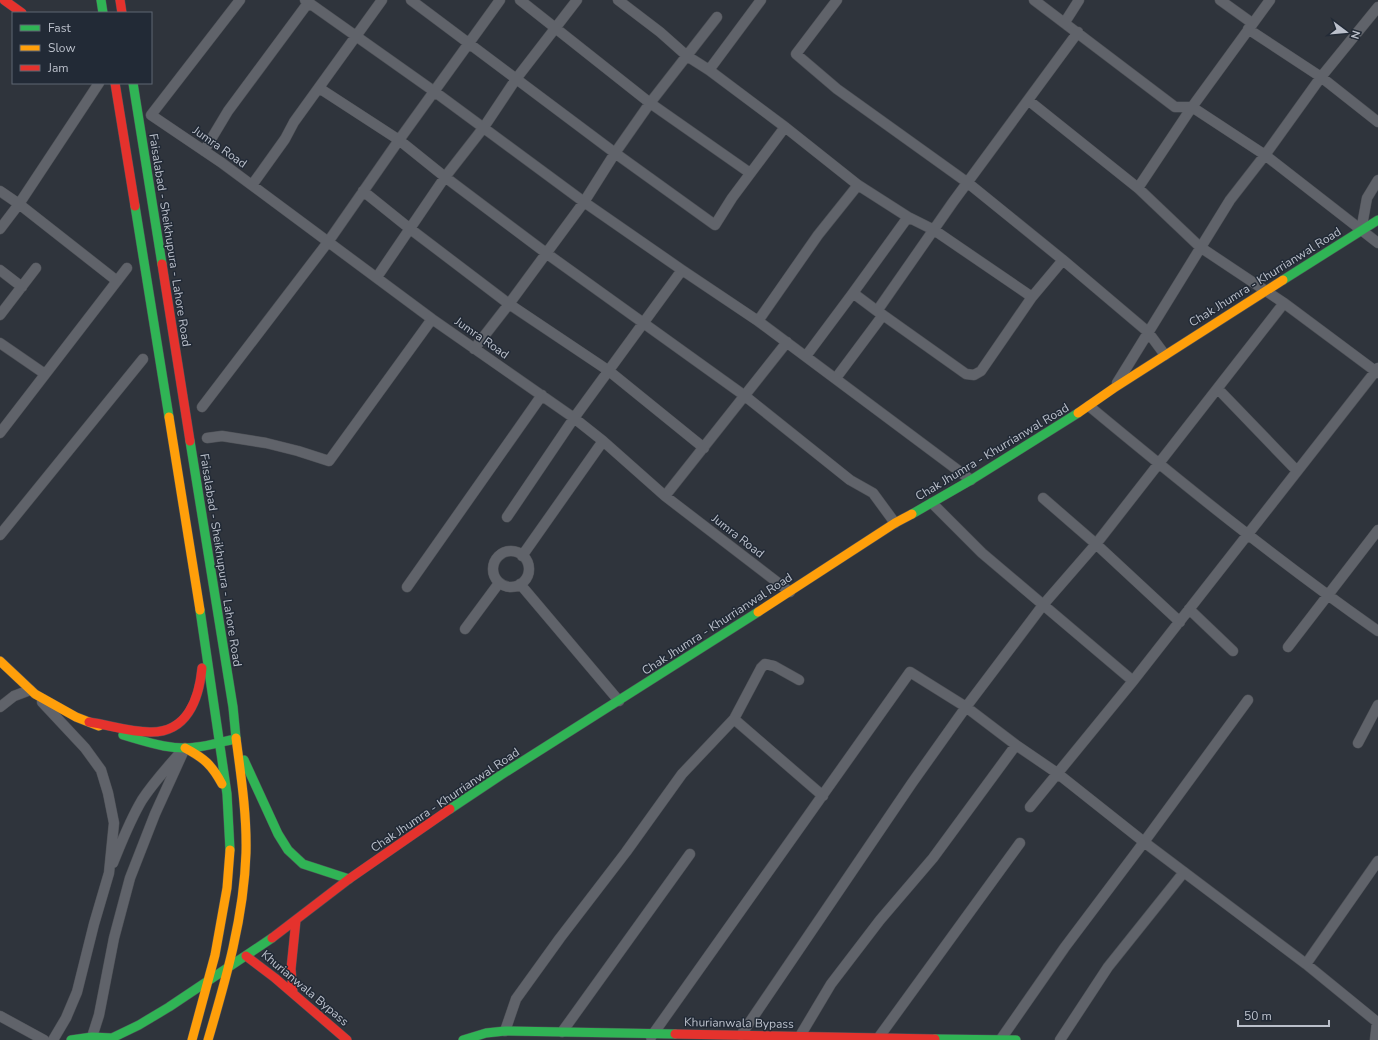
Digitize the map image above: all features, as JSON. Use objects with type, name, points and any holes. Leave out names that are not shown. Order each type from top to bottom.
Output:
[{"type":"main road","points":[[101,0],[103,12]]},
{"type":"main road","points":[[120,0],[122,12]]},
{"type":"main road","points":[[4,2],[20,12]]},
{"type":"main road","points":[[115,84],[201,618],[227,794],[230,848],[227,888],[209,979],[192,1040]]},
{"type":"main road","name":"Faisalabad - Sheikhupura - Lahore Road","points":[[133,84],[203,529],[233,707],[245,816],[246,866],[244,887],[229,966],[208,1040]]},
{"type":"main road","name":"Chak Jhumra - Khurrianwal Road","points":[[71,1040],[92,1037],[110,1039],[139,1025],[169,1007],[209,979],[246,956],[349,879],[501,775],[895,524],[971,480],[1089,406],[1165,355],[1378,220]]},
{"type":"main road","points":[[89,722],[151,732],[168,728],[179,723],[187,716],[196,703],[200,689],[203,662],[201,618]]},
{"type":"main road","points":[[0,661],[32,692],[76,717],[133,738],[168,746],[185,748],[200,747],[220,742],[237,744],[278,834],[288,850],[302,864],[349,879]]},
{"type":"main road","points":[[185,748],[203,757],[214,768],[227,794]]},
{"type":"main road","points":[[293,993],[291,969],[296,920]]},
{"type":"main road","name":"Khurianwala Bypass","points":[[246,956],[293,993],[347,1040]]},
{"type":"main road","name":"Khurianwala Bypass","points":[[463,1040],[505,1031],[652,1036],[741,1035],[800,1036],[842,1039],[879,1037],[904,1039],[1016,1040]]},
{"type":"main road","points":[[110,1039],[128,1040]]},
{"type":"street","name":"Jumra Road","points":[[240,0],[150,115],[252,185],[432,319],[574,418],[604,441],[665,496],[790,592]]},
{"type":"street","points":[[252,185],[286,139],[294,122],[382,0]]},
{"type":"street","points":[[411,0],[615,153],[715,225],[732,198],[785,127]]},
{"type":"street","points":[[202,407],[328,242],[399,140],[500,0]]},
{"type":"street","points":[[520,0],[650,104],[750,173]]},
{"type":"street","points":[[377,277],[445,177],[484,127],[516,78],[577,0]]},
{"type":"street","points":[[618,0],[660,32],[688,56],[710,70],[858,185],[908,217],[934,230],[1032,297]]},
{"type":"street","points":[[710,70],[761,0]]},
{"type":"street","points":[[837,0],[796,54],[837,88],[968,183],[1063,260],[1148,332],[1165,355]]},
{"type":"street","points":[[1034,0],[1175,107],[1192,107],[1265,155],[1378,243]]},
{"type":"street","points":[[1064,22],[1079,0]]},
{"type":"street","points":[[1220,0],[1250,26],[1321,77],[1378,122]]},
{"type":"street","points":[[1138,188],[1192,107],[1270,0]]},
{"type":"street","points":[[204,151],[228,111],[306,1],[484,127],[584,202],[758,321],[971,480]]},
{"type":"street","points":[[1114,388],[1230,200],[1265,155],[1321,77],[1378,7]]},
{"type":"street","points":[[474,349],[584,202],[615,153],[650,104],[717,17]]},
{"type":"street","points":[[836,378],[934,230],[1078,32]]},
{"type":"street","points":[[0,229],[19,204],[97,84]]},
{"type":"street","points":[[319,88],[399,140],[445,177],[546,253],[745,396],[850,480],[874,493],[895,524]]},
{"type":"street","points":[[1028,100],[1138,188],[1200,247],[1284,303],[1377,370],[1180,622],[1030,807]]},
{"type":"street","points":[[1361,231],[1367,198],[1378,180]]},
{"type":"street","points":[[758,321],[818,235],[858,185]]},
{"type":"street","points":[[0,191],[19,204],[117,281]]},
{"type":"street","points":[[363,191],[509,304],[609,371],[704,448]]},
{"type":"street","points":[[806,356],[908,217]]},
{"type":"street","points":[[853,293],[966,374],[974,375],[981,371],[1032,297],[1063,260]]},
{"type":"street","points":[[0,315],[36,268]]},
{"type":"street","points":[[0,433],[127,268]]},
{"type":"street","points":[[0,270],[22,287]]},
{"type":"street","points":[[507,518],[574,418],[682,270]]},
{"type":"street","points":[[741,1035],[912,783],[966,707],[1043,605],[1096,544],[1160,464],[1284,303]]},
{"type":"street","points":[[207,438],[222,436],[266,443],[329,461],[432,319]]},
{"type":"street","points":[[665,496],[787,342]]},
{"type":"street","points":[[0,343],[45,374]]},
{"type":"street","points":[[0,535],[143,359]]},
{"type":"street","points":[[1218,389],[1297,471]]},
{"type":"street","points":[[407,586],[542,395]]},
{"type":"street","points":[[1089,406],[1248,534],[1328,596],[1378,632]]},
{"type":"street","points":[[522,556],[604,441]]},
{"type":"street","points":[[1043,498],[1096,544],[1180,622]]},
{"type":"street","points":[[932,503],[982,553],[1133,681]]},
{"type":"street","points":[[1288,647],[1378,530]]},
{"type":"street","points":[[509,552],[516,552],[522,556],[526,561],[528,574],[520,584],[512,587],[506,587],[499,583],[493,572],[494,564],[497,558],[502,554],[509,552]]},
{"type":"street","points":[[465,629],[499,583]]},
{"type":"street","points":[[520,584],[619,701]]},
{"type":"street","points":[[1189,609],[1232,651]]},
{"type":"street","points":[[505,1031],[516,999],[560,938],[626,852],[682,774],[734,719],[761,668],[765,664],[774,666],[799,680]]},
{"type":"street","points":[[652,1036],[910,672],[966,707],[1016,745],[1057,773],[1144,842],[1306,964],[1378,1021],[1375,1040]]},
{"type":"street","points":[[0,707],[14,696],[32,692],[60,724],[85,748],[101,770],[108,793],[114,823],[109,873]]},
{"type":"street","points":[[1001,1039],[1065,947],[1248,700]]},
{"type":"street","points":[[1358,743],[1378,705]]},
{"type":"street","points":[[734,719],[823,796]]},
{"type":"street","points":[[800,1036],[831,984],[880,920],[933,858],[1016,745]]},
{"type":"street","points":[[53,1040],[66,1018],[77,992],[94,924],[109,873],[129,825],[142,800],[162,772],[185,748]]},
{"type":"street","points":[[92,1037],[99,1015],[114,938],[130,878],[185,748]]},
{"type":"street","points":[[879,1037],[1020,843]]},
{"type":"street","points":[[562,1032],[690,854]]},
{"type":"street","points":[[1306,964],[1378,861]]},
{"type":"street","points":[[1060,1040],[1108,967],[1184,872]]},
{"type":"street","points":[[0,1016],[44,1040]]},
{"type":"traffic: fast","points":[[101,0],[103,12]]},
{"type":"traffic: fast","points":[[133,84],[162,264]]},
{"type":"traffic: fast","points":[[135,206],[169,417]]},
{"type":"traffic: fast","points":[[1283,280],[1378,220]]},
{"type":"traffic: fast","points":[[912,514],[971,480],[1078,413]]},
{"type":"traffic: fast","points":[[190,441],[233,707],[236,738]]},
{"type":"traffic: fast","points":[[200,610],[227,794],[230,850]]},
{"type":"traffic: fast","points":[[450,809],[758,612]]},
{"type":"traffic: fast","points":[[123,735],[160,745],[178,748],[188,748],[231,740]]},
{"type":"traffic: fast","points":[[244,760],[278,834],[288,850],[303,864],[349,879]]},
{"type":"traffic: fast","points":[[71,1040],[92,1037],[112,1038],[139,1025],[169,1007],[272,938]]},
{"type":"traffic: fast","points":[[463,1040],[486,1033],[505,1031],[675,1034]]},
{"type":"traffic: fast","points":[[935,1039],[1016,1040]]},
{"type":"traffic: slow","points":[[1078,413],[1114,388],[1283,280]]},
{"type":"traffic: slow","points":[[169,417],[200,610]]},
{"type":"traffic: slow","points":[[758,612],[895,523],[912,514]]},
{"type":"traffic: slow","points":[[0,661],[35,694],[76,717],[99,726]]},
{"type":"traffic: slow","points":[[208,1040],[233,948],[245,877],[246,824],[236,738]]},
{"type":"traffic: slow","points":[[185,748],[207,763],[215,772],[222,784]]},
{"type":"traffic: slow","points":[[192,1040],[215,955],[227,888],[230,850]]},
{"type":"traffic: jam","points":[[4,0],[21,12]]},
{"type":"traffic: jam","points":[[120,0],[122,12]]},
{"type":"traffic: jam","points":[[115,84],[135,206]]},
{"type":"traffic: jam","points":[[162,264],[190,441]]},
{"type":"traffic: jam","points":[[89,722],[142,732],[163,731],[173,727],[189,712],[194,702],[198,691],[202,668]]},
{"type":"traffic: jam","points":[[272,938],[349,879],[450,809]]},
{"type":"traffic: jam","points":[[293,993],[291,969],[296,920]]},
{"type":"traffic: jam","points":[[246,956],[275,978],[347,1040]]},
{"type":"traffic: jam","points":[[675,1034],[935,1039]]}]
